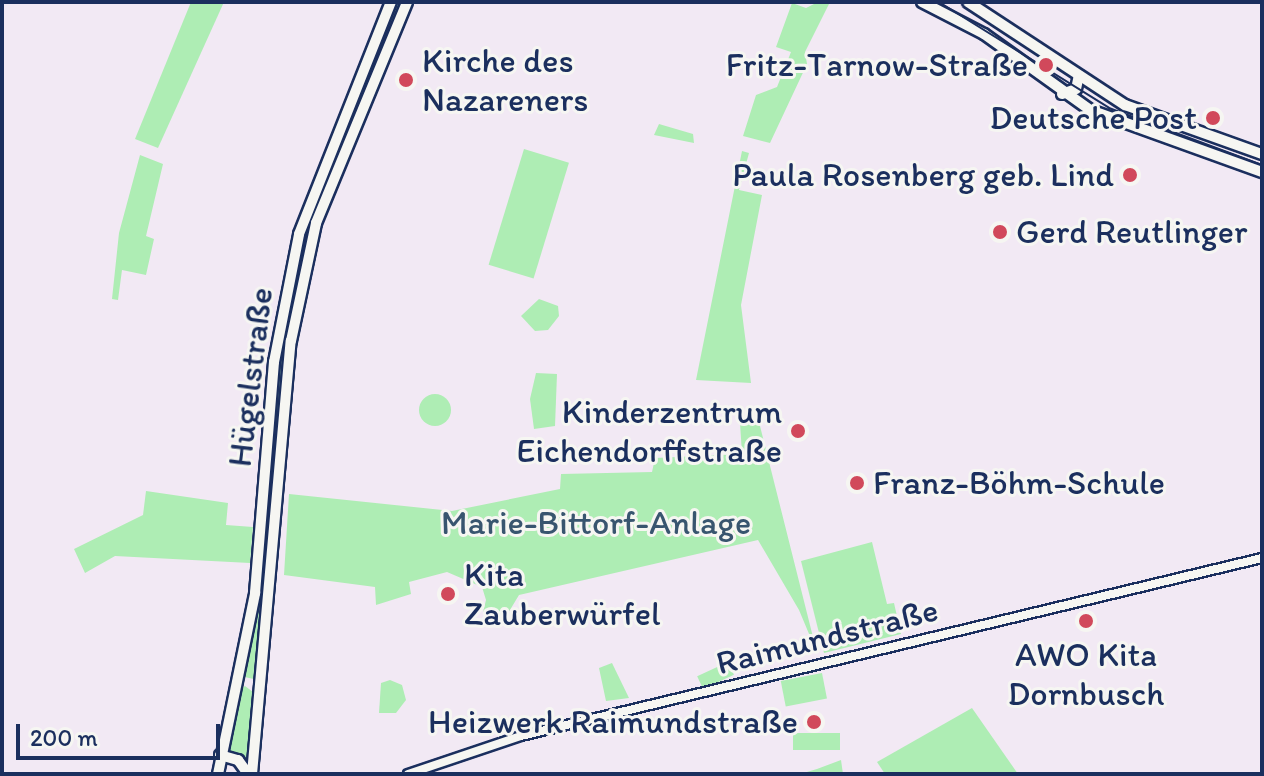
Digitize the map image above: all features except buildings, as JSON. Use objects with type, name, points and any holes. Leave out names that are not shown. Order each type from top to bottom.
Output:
[{"type":"main road","name":"Hügelstraße","points":[[218,774],[259,566],[274,362],[302,220],[391,2]]},
{"type":"main road","name":"Hügelstraße","points":[[250,774],[286,372],[316,223],[407,2]]},
{"type":"main road","points":[[922,2],[984,34],[1062,94],[1103,115],[1262,172]]},
{"type":"main road","points":[[968,2],[1125,105],[1262,154]]},
{"type":"main road","points":[[1062,94],[1076,89],[1079,75]]},
{"type":"main road","points":[[288,291],[302,295]]},
{"type":"main road","points":[[285,310],[292,307],[298,312]]},
{"type":"main road","points":[[220,755],[238,760],[250,774]]},
{"type":"street","name":"Raimundstraße","points":[[408,774],[521,736],[1262,558]]},
{"type":"green space","points":[[191,2],[224,2],[158,148],[135,139]]},
{"type":"green space","points":[[393,2],[401,2],[394,25],[313,222],[294,292],[302,232]]},
{"type":"green space","points":[[818,2],[830,2],[805,52],[807,64],[770,143],[743,136],[756,95],[777,87],[791,52],[776,47],[792,3],[806,8]]},
{"type":"green space","points":[[659,124],[693,134],[694,143],[654,135]]},
{"type":"green space","points":[[524,149],[569,163],[534,278],[489,265]]},
{"type":"green space","points":[[742,151],[749,153],[739,190],[762,195],[741,305],[751,383],[696,380]]},
{"type":"green space","points":[[140,155],[163,164],[146,236],[154,239],[146,275],[122,270],[118,300],[112,299],[119,233]]},
{"type":"green space","points":[[539,299],[558,306],[559,316],[548,330],[535,331],[521,316]]},
{"type":"green space","points":[[290,311],[294,313],[275,451],[277,361]]},
{"type":"green space","points":[[536,373],[557,374],[555,426],[534,429],[530,399]]},
{"type":"green space","points":[[435,394],[446,399],[451,410],[446,421],[435,426],[424,421],[419,410],[424,399]]},
{"type":"green space","name":"Marie-Bittorf-Anlage","points":[[758,418],[817,653],[799,610],[758,540],[519,595],[507,615],[483,612],[486,600],[482,587],[447,572],[409,582],[411,594],[376,605],[375,587],[284,575],[289,494],[452,511],[560,489],[561,474],[652,472],[655,458],[742,454],[740,423]]},
{"type":"green space","points":[[275,463],[258,680],[240,676],[261,577],[269,470]]},
{"type":"green space","points":[[146,491],[228,503],[226,525],[253,527],[250,563],[115,556],[85,573],[74,549],[143,515]]},
{"type":"green space","points":[[872,542],[887,604],[894,603],[901,634],[824,653],[801,561]]},
{"type":"green space","points":[[728,662],[734,675],[703,689],[697,676]]},
{"type":"green space","points":[[612,663],[629,698],[606,701],[599,668]]},
{"type":"green space","points":[[822,673],[827,699],[786,707],[781,681]]},
{"type":"green space","points":[[390,680],[402,685],[406,700],[396,713],[379,713],[381,683]]},
{"type":"green space","points":[[245,686],[257,695],[250,764],[224,750],[238,691]]},
{"type":"green space","points":[[972,708],[1018,774],[885,774],[877,762]]},
{"type":"green space","points":[[793,733],[840,733],[840,750],[793,750]]},
{"type":"green space","points":[[841,760],[843,774],[800,774],[817,769]]},
{"type":"tram line","points":[[939,2],[1109,108],[1262,165]]},
{"type":"place","name":"Fritz-Tarnow-Straße","points":[[1046,65]]},
{"type":"place","name":"Kirche des Nazareners","points":[[406,80]]},
{"type":"place","name":"Deutsche Post","points":[[1213,118]]},
{"type":"place","name":"Paula Rosenberg geb. Lind","points":[[1130,175]]},
{"type":"place","name":"Gerd Reutlinger","points":[[1000,232]]},
{"type":"place","name":"Kinderzentrum Eichendorffstraße","points":[[798,431]]},
{"type":"place","name":"Franz-Böhm-Schule","points":[[857,483]]},
{"type":"place","name":"Kita Zauberwürfel","points":[[448,594]]},
{"type":"place","name":"AWO Kita Dornbusch","points":[[1086,621]]},
{"type":"place","name":"Heizwerk Raimundstraße","points":[[814,722]]}]
